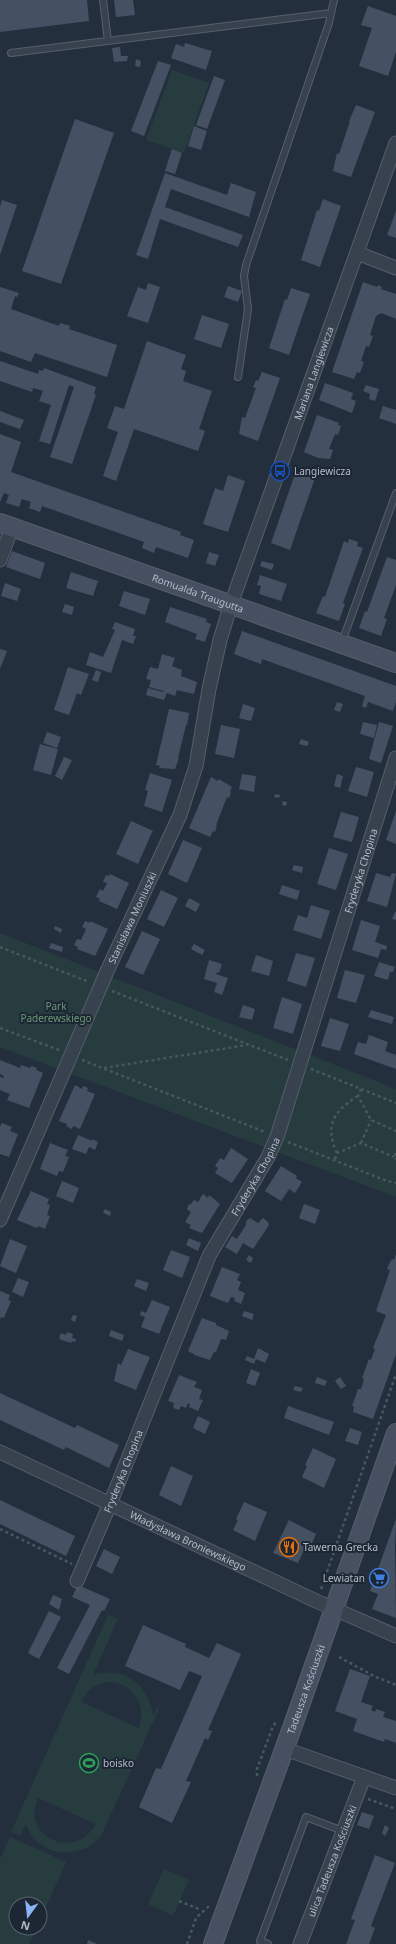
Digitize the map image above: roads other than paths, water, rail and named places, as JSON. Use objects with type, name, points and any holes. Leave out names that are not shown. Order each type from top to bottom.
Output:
[{"type":"street","name":"Mariana Langiewicza","points":[[231,604],[396,143]]},
{"type":"street","points":[[357,253],[396,268]]},
{"type":"street","points":[[0,560],[6,525]]},
{"type":"street","name":"Romualda Traugutta","points":[[6,525],[396,663]]},
{"type":"street","name":"Stanisława Moniuszki","points":[[0,1220],[100,986],[180,815],[196,766],[209,689],[220,640],[231,604]]},
{"type":"street","name":"Fryderyka Chopina","points":[[79,1575],[110,1504],[209,1256],[268,1157],[277,1137],[396,758]]},
{"type":"street","name":"Tadeusza Kościuszki","points":[[213,1944],[285,1749],[396,1433]]},
{"type":"street","name":"Władysława Broniewskiego","points":[[0,1452],[333,1609],[396,1636]]},
{"type":"street","points":[[285,1749],[396,1788]]},
{"type":"street","name":"ulica Tadeusza Kościuszki","points":[[300,1944],[364,1777]]},
{"type":"lane","points":[[103,0],[108,41]]},
{"type":"lane","points":[[238,377],[248,309],[244,276],[246,265],[334,0]]},
{"type":"lane","points":[[11,53],[324,15],[331,12]]},
{"type":"lane","points":[[341,644],[396,493]]},
{"type":"lane","points":[[268,1944],[260,1941],[306,1818],[343,1830]]},
{"type":"place","name":"Langiewicza","points":[[280,471]]},
{"type":"place","name":"Tawerna Grecka","points":[[289,1547]]},
{"type":"place","name":"Lewiatan","points":[[379,1578]]},
{"type":"place","name":"boisko","points":[[89,1763]]},
{"type":"park label","name":"Park Paderewskiego","points":[[56,1012]]}]
